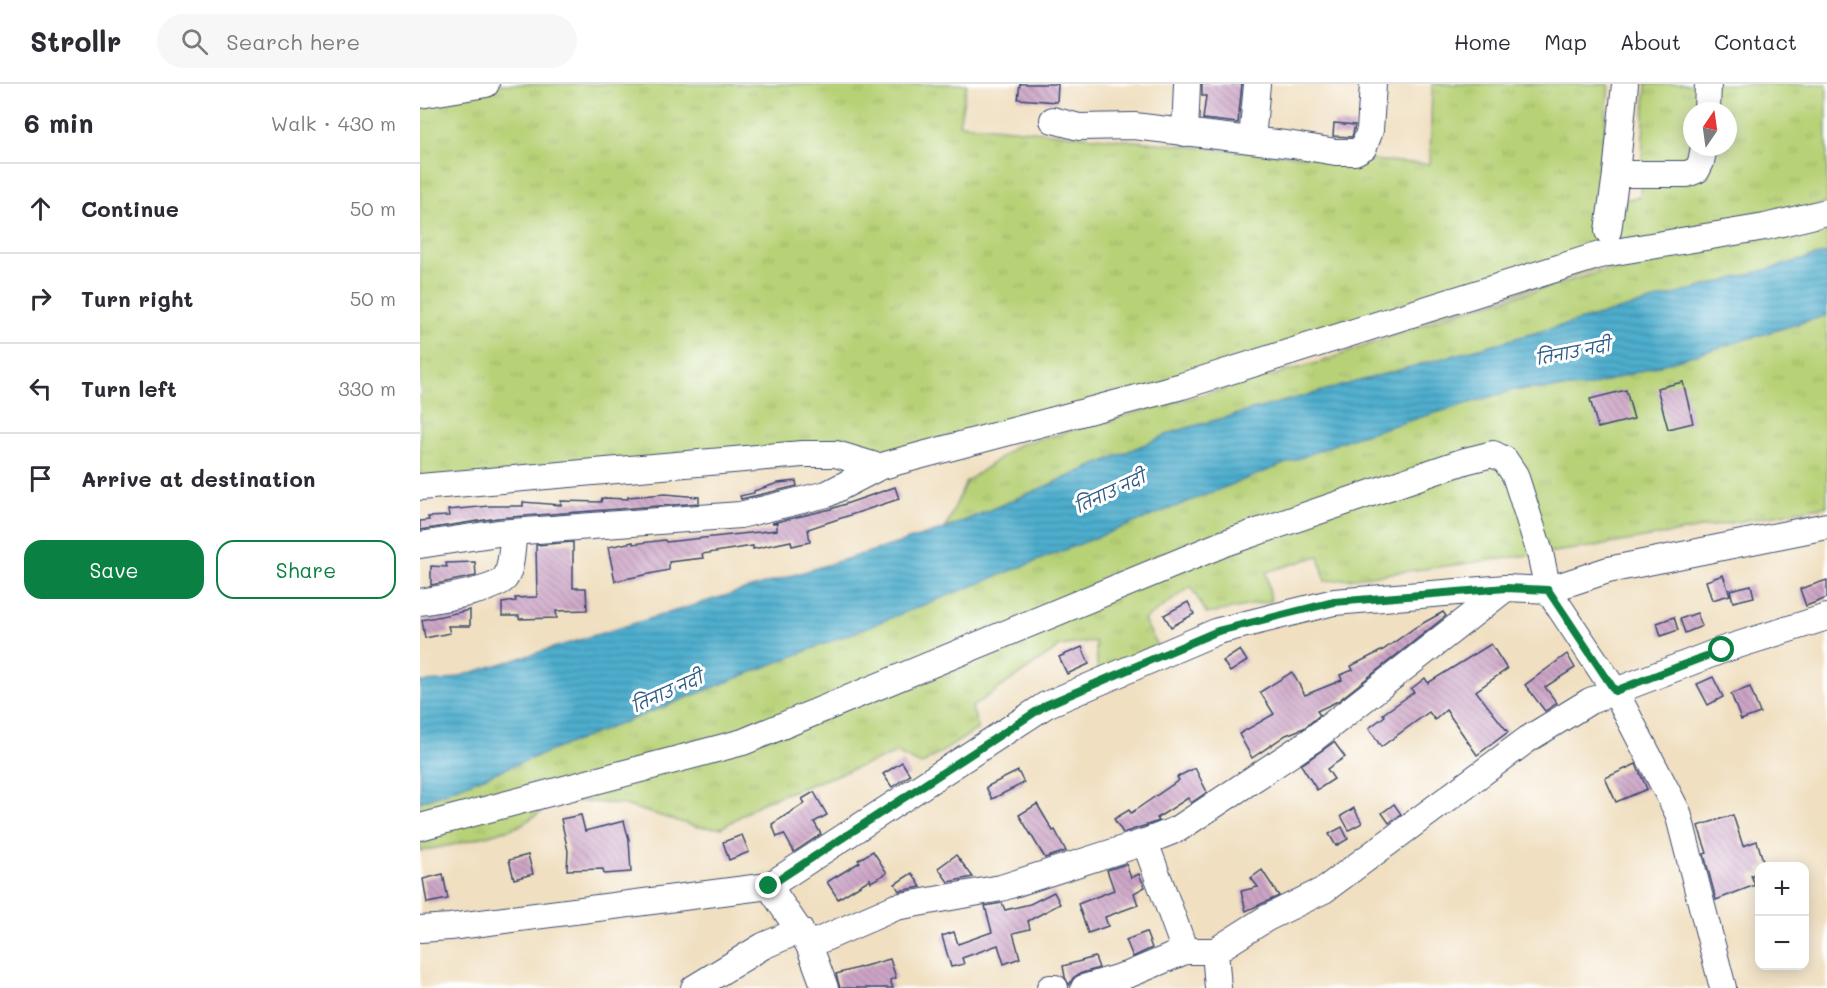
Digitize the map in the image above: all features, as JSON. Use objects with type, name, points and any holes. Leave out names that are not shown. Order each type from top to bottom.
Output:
[{"type":"street","points":[[420,95],[486,84]]},
{"type":"street","points":[[1185,133],[1187,84]]},
{"type":"street","points":[[1252,140],[1257,84]]},
{"type":"street","points":[[1053,120],[1079,127],[1134,126],[1336,152],[1355,152],[1364,147],[1370,130],[1373,84]]},
{"type":"street","points":[[1608,231],[1625,84]]},
{"type":"street","points":[[1707,102],[1708,84]]},
{"type":"street","points":[[1616,174],[1686,174],[1697,170],[1702,156]]},
{"type":"street","points":[[420,545],[514,532],[740,515],[827,494],[879,467],[1182,386],[1603,254],[1765,227],[1827,212]]},
{"type":"street","points":[[420,488],[802,454],[836,454],[879,467]]},
{"type":"street","points":[[420,827],[743,742],[1225,543],[1454,465],[1493,454],[1505,460],[1515,475],[1540,553],[1548,590],[1615,691],[1678,813],[1723,988]]},
{"type":"street","points":[[420,929],[769,886],[1046,705],[1218,631],[1334,602],[1506,588],[1548,590],[1608,570],[1827,526]]},
{"type":"street","points":[[420,602],[458,596],[499,583],[506,576],[514,532]]},
{"type":"street","points":[[694,988],[763,946],[804,937],[896,907],[1001,888],[1145,842],[1178,829],[1312,740],[1506,588]]},
{"type":"street","points":[[1084,988],[1130,974],[1185,951],[1215,951],[1267,918],[1324,890],[1528,739],[1580,706],[1722,650],[1827,617]]},
{"type":"street","points":[[1145,842],[1185,951]]},
{"type":"street","points":[[769,886],[804,937],[825,988]]},
{"type":"street","points":[[1215,951],[1218,988]]},
{"type":"street","points":[[1050,988],[1055,988]]},
{"type":"green space","points":[[420,84],[967,84],[959,124],[1260,153],[1430,164],[1432,84],[1609,84],[1598,204],[1640,197],[1646,84],[1827,84],[1827,203],[1775,216],[1038,434],[825,463],[420,493]]},
{"type":"green space","points":[[1827,222],[1827,253],[1176,431],[945,529],[966,482],[1018,445],[1321,362],[1456,313],[1615,268],[1735,238]]},
{"type":"green space","points":[[1827,315],[1827,506],[1598,546],[1347,579],[1325,581],[1319,556],[1266,572],[1271,601],[1207,614],[1191,587],[1144,620],[1157,645],[1098,672],[1095,641],[1061,646],[972,707],[978,729],[921,765],[897,753],[765,801],[721,828],[697,827],[621,804],[561,800],[517,827],[457,844],[420,851],[420,802],[1351,437],[1513,390],[1587,387]]},
{"type":"water","name":"तिनाउ नदी","points":[[1827,253],[1827,315],[1587,387],[1513,390],[1351,438],[420,802],[420,682],[444,681],[945,529],[1176,431]]},
{"type":"building","points":[[1020,84],[1058,84],[1057,102],[1018,99]]},
{"type":"building","points":[[1202,84],[1242,84],[1238,123],[1203,119],[1206,96],[1202,96]]},
{"type":"building","points":[[1334,123],[1355,125],[1352,137],[1333,136]]},
{"type":"building","points":[[1683,382],[1693,423],[1668,429],[1657,388]]},
{"type":"building","points":[[1626,390],[1634,419],[1598,428],[1590,399]]},
{"type":"building","points":[[796,481],[797,486],[741,499],[740,496],[778,483]]},
{"type":"building","points":[[895,487],[899,499],[808,529],[810,542],[792,546],[791,541],[753,549],[753,546],[702,554],[703,558],[669,562],[669,570],[615,581],[608,547],[633,542],[633,544],[665,540],[666,542],[777,530],[777,523],[772,523],[831,509]]},
{"type":"building","points":[[665,494],[699,497],[699,503],[497,518],[420,530],[420,521],[429,520],[428,517],[449,516],[448,510],[489,506],[523,506],[523,502],[561,505],[561,501],[601,502],[602,498],[628,499],[628,497]]},
{"type":"building","points":[[573,542],[573,588],[586,588],[587,610],[556,611],[557,618],[519,619],[519,616],[502,616],[502,603],[516,601],[515,598],[537,597],[536,545]]},
{"type":"building","points":[[475,562],[476,576],[431,585],[431,566],[447,567],[446,563]]},
{"type":"building","points":[[1723,575],[1730,595],[1712,600],[1706,581]]},
{"type":"building","points":[[1827,580],[1827,598],[1806,606],[1800,589]]},
{"type":"building","points":[[1751,585],[1754,597],[1733,602],[1730,590]]},
{"type":"building","points":[[1188,602],[1194,614],[1171,627],[1164,615]]},
{"type":"building","points":[[470,610],[470,626],[448,626],[450,633],[425,638],[422,620]]},
{"type":"building","points":[[1443,612],[1446,616],[1338,701],[1317,711],[1320,715],[1304,728],[1286,735],[1252,758],[1239,734],[1274,714],[1260,692],[1292,672],[1305,695],[1342,680],[1340,675],[1353,670],[1351,666],[1383,650]]},
{"type":"building","points":[[1697,613],[1702,626],[1685,633],[1680,619]]},
{"type":"building","points":[[1674,617],[1678,630],[1661,636],[1657,623]]},
{"type":"building","points":[[1491,644],[1507,669],[1476,691],[1508,732],[1477,755],[1446,710],[1435,720],[1429,712],[1381,747],[1369,728],[1385,716],[1383,714],[1414,692],[1411,689],[1425,678],[1428,683]]},
{"type":"building","points":[[1082,647],[1089,664],[1067,674],[1059,657]]},
{"type":"building","points":[[1240,650],[1247,661],[1230,672],[1223,661]]},
{"type":"building","points":[[1567,654],[1575,668],[1545,687],[1557,703],[1545,711],[1525,685]]},
{"type":"building","points":[[1713,677],[1723,697],[1708,705],[1697,684]]},
{"type":"building","points":[[1750,687],[1760,713],[1741,720],[1731,694]]},
{"type":"building","points":[[1334,742],[1345,757],[1327,769],[1334,779],[1317,790],[1301,765]]},
{"type":"building","points":[[902,762],[910,775],[892,787],[883,774]]},
{"type":"building","points":[[1636,764],[1647,789],[1616,802],[1605,778]]},
{"type":"building","points":[[1195,768],[1207,792],[1191,803],[1188,798],[1157,818],[1159,821],[1123,833],[1114,819],[1129,810],[1131,813],[1179,780],[1177,777]]},
{"type":"building","points":[[1018,771],[1024,783],[992,799],[986,787]]},
{"type":"building","points":[[814,792],[827,815],[814,822],[821,834],[794,852],[784,834],[777,837],[772,824],[805,803],[802,799]]},
{"type":"building","points":[[1037,804],[1066,851],[1045,858],[1019,815]]},
{"type":"building","points":[[1394,804],[1401,814],[1389,823],[1382,813]]},
{"type":"building","points":[[1354,808],[1362,823],[1349,830],[1341,816]]},
{"type":"building","points":[[581,815],[585,831],[624,821],[629,840],[631,872],[604,874],[603,869],[567,870],[568,851],[561,819]]},
{"type":"building","points":[[1733,815],[1743,846],[1757,841],[1763,862],[1755,862],[1755,874],[1751,875],[1755,885],[1716,900],[1704,854],[1707,853],[1698,826]]},
{"type":"building","points":[[1342,827],[1348,839],[1336,846],[1329,834]]},
{"type":"building","points":[[742,835],[749,852],[729,860],[723,842]]},
{"type":"building","points":[[873,851],[887,873],[871,882],[870,879],[838,899],[827,882],[860,862],[858,860]]},
{"type":"building","points":[[528,855],[533,874],[514,879],[509,860]]},
{"type":"building","points":[[956,855],[973,877],[948,882],[938,868]]},
{"type":"building","points":[[1126,864],[1131,878],[1139,874],[1145,887],[1134,893],[1138,905],[1105,917],[1108,926],[1088,933],[1078,904],[1114,890],[1107,870]]},
{"type":"building","points":[[1262,870],[1279,896],[1246,911],[1241,891],[1258,887],[1251,878]]},
{"type":"building","points":[[912,873],[921,887],[899,891],[895,884]]},
{"type":"building","points":[[443,874],[448,899],[427,903],[423,879]]},
{"type":"building","points":[[1054,892],[1060,904],[1028,921],[1030,929],[1013,933],[1020,958],[1004,964],[998,945],[962,958],[964,964],[951,967],[942,936],[954,932],[958,944],[992,932],[985,906],[1002,903],[1005,910],[1030,904]]},
{"type":"building","points":[[1146,932],[1152,948],[1133,957],[1126,940]]},
{"type":"building","points":[[1095,957],[1099,968],[1079,974],[1069,985],[1063,966]]},
{"type":"building","points":[[890,959],[896,978],[890,980],[893,988],[840,988],[836,974]]},
{"type":"route","points":[[769,886],[1046,705],[1218,631],[1334,602],[1506,588],[1548,590],[1615,691],[1722,650]]}]
